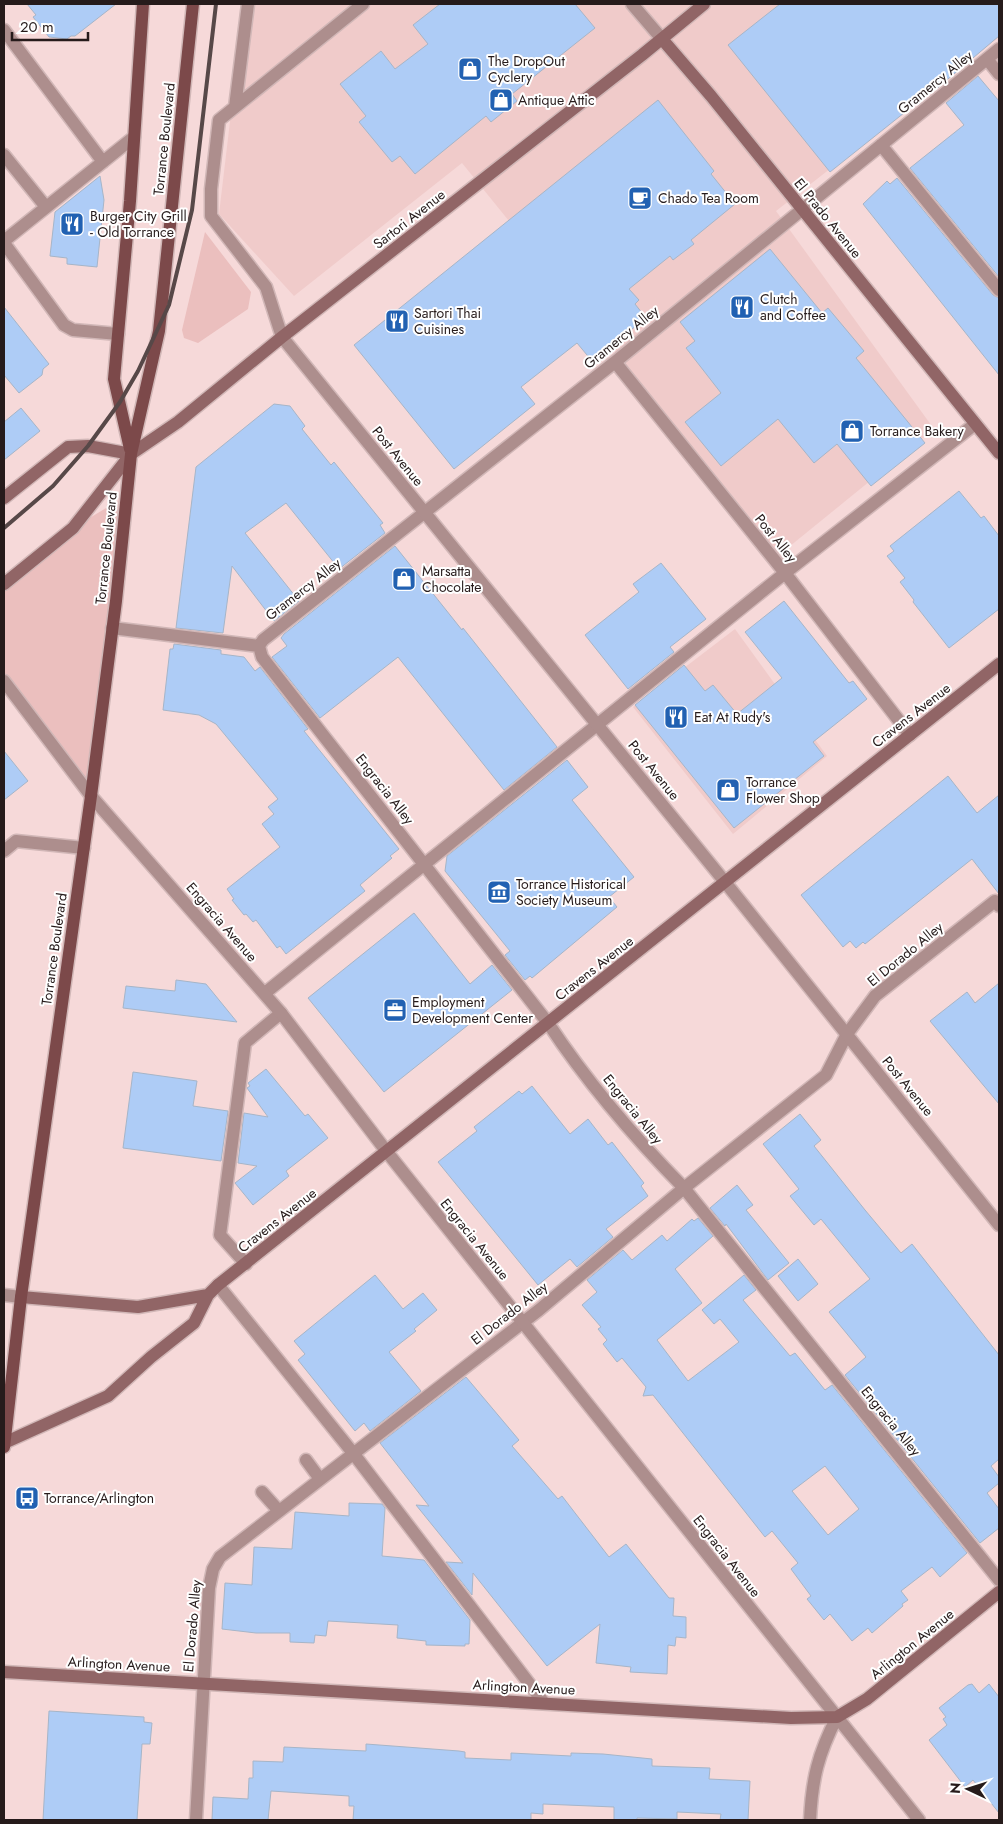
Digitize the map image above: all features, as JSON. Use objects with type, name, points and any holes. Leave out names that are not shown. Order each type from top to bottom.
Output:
[{"type":"main road","name":"Torrance Boulevard","points":[[130,454],[114,379],[143,4]]},
{"type":"main road","name":"Torrance Boulevard","points":[[4,1447],[21,1297],[91,796],[112,628],[130,454],[156,353],[159,331],[193,4]]},
{"type":"street","points":[[235,107],[248,4]]},
{"type":"street","points":[[282,337],[266,287],[211,216],[211,189],[219,120],[364,4]]},
{"type":"street","name":"El Prado Avenue","points":[[632,4],[711,96],[999,453]]},
{"type":"street","name":"Sartori Avenue","points":[[4,584],[73,528],[130,454],[178,422],[282,337],[704,4]]},
{"type":"street","points":[[4,30],[103,162]]},
{"type":"street","name":"Gramercy Alley","points":[[258,646],[263,640],[615,362],[999,49]]},
{"type":"street","points":[[987,59],[999,74]]},
{"type":"street","points":[[118,334],[73,330],[64,324],[4,242],[134,138]]},
{"type":"street","points":[[881,145],[999,290]]},
{"type":"street","points":[[4,155],[46,207]]},
{"type":"street","name":"Post Avenue","points":[[282,337],[725,882],[999,1225]]},
{"type":"street","name":"Post Alley","points":[[615,362],[785,573],[910,735]]},
{"type":"street","points":[[264,993],[785,573],[975,424]]},
{"type":"street","points":[[4,498],[68,447],[88,446],[130,454]]},
{"type":"street","points":[[112,628],[258,646]]},
{"type":"street","name":"Engracia Alley","points":[[258,646],[262,656],[548,1023],[566,1049],[649,1153],[684,1188],[999,1580]]},
{"type":"street","name":"Cravens Avenue","points":[[4,1443],[108,1396],[151,1357],[194,1323],[208,1295],[218,1285],[999,664]]},
{"type":"street","name":"Engracia Avenue","points":[[4,680],[91,796],[281,1013],[387,1152],[919,1820]]},
{"type":"street","points":[[4,851],[16,841],[84,848]]},
{"type":"street","name":"El Dorado Alley","points":[[196,1820],[202,1684],[209,1588],[213,1569],[220,1557],[522,1321],[539,1310],[684,1188],[826,1075],[847,1034],[875,996],[997,904]]},
{"type":"street","points":[[246,1264],[220,1234],[245,1043],[281,1013]]},
{"type":"street","points":[[218,1285],[353,1453],[544,1703]]},
{"type":"street","points":[[4,1295],[138,1307],[208,1295]]},
{"type":"street","points":[[306,1460],[320,1479]]},
{"type":"street","points":[[262,1492],[279,1511]]},
{"type":"street","name":"Arlington Avenue","points":[[4,1672],[791,1718],[837,1718],[867,1699],[999,1592]]},
{"type":"street","points":[[810,1820],[811,1792],[821,1747],[837,1718]]},
{"type":"shaded area","points":[[244,4],[999,4],[999,37],[776,211],[934,429],[779,555],[462,163],[294,296],[219,214]]},
{"type":"shaded area","points":[[205,232],[251,292],[248,309],[198,343],[184,338],[182,330]]},
{"type":"shaded area","points":[[126,496],[91,796],[4,681],[4,584],[73,528]]},
{"type":"shaded area","points":[[735,629],[827,756],[733,834],[633,707]]},
{"type":"building","points":[[27,4],[116,4],[75,36],[67,39],[49,37],[33,17],[36,15]]},
{"type":"building","points":[[440,4],[575,4],[595,28],[512,94],[517,101],[491,122],[486,116],[415,174],[400,156],[392,162],[359,122],[366,116],[340,84],[381,51],[395,69],[428,44],[413,25]]},
{"type":"building","points":[[780,4],[999,4],[999,36],[935,90],[830,172],[728,45]]},
{"type":"building","points":[[978,76],[999,101],[999,277],[910,168],[964,125],[946,103]]},
{"type":"building","points":[[658,100],[714,171],[711,174],[735,204],[691,240],[694,244],[673,260],[670,256],[629,289],[639,300],[635,304],[646,318],[592,361],[577,343],[521,387],[535,404],[454,469],[354,345]]},
{"type":"building","points":[[100,176],[104,200],[97,267],[67,264],[67,258],[50,256],[55,212]]},
{"type":"building","points":[[897,178],[993,295],[999,298],[999,375],[863,204],[887,181],[890,184]]},
{"type":"building","points":[[770,249],[822,313],[828,308],[864,351],[856,358],[925,443],[871,486],[837,444],[814,463],[778,419],[721,466],[685,422],[721,393],[686,348],[695,341],[680,322]]},
{"type":"building","points":[[4,307],[49,364],[43,369],[42,375],[19,393],[4,375]]},
{"type":"building","points":[[274,404],[290,406],[305,426],[302,429],[331,465],[334,462],[383,523],[380,525],[385,533],[339,569],[286,503],[245,533],[299,601],[274,621],[232,566],[223,633],[176,628],[196,467]]},
{"type":"building","points":[[21,408],[40,431],[4,460],[4,422]]},
{"type":"building","points":[[959,491],[981,518],[984,516],[999,536],[999,609],[949,648],[913,602],[914,600],[900,582],[905,578],[887,556],[894,551],[890,546]]},
{"type":"building","points":[[395,546],[557,747],[504,790],[398,657],[320,718],[272,657],[287,646],[281,638],[284,634]]},
{"type":"building","points":[[661,563],[706,619],[670,647],[674,652],[628,689],[585,635],[639,592],[633,584]]},
{"type":"building","points":[[784,601],[849,683],[853,681],[867,699],[813,742],[824,756],[734,828],[635,705],[684,665],[705,691],[713,685],[737,714],[782,678],[745,632]]},
{"type":"building","points":[[174,644],[221,650],[221,654],[244,657],[255,671],[260,667],[308,729],[304,731],[399,849],[390,856],[392,858],[360,885],[365,891],[286,954],[280,946],[277,948],[256,920],[253,922],[246,914],[244,915],[232,900],[234,899],[227,889],[280,847],[262,824],[274,814],[268,807],[278,799],[216,724],[199,715],[163,710],[170,649],[173,649]]},
{"type":"building","points":[[4,751],[28,781],[4,800]]},
{"type":"building","name":"Torrance Historical Society Museum","points":[[567,760],[588,787],[572,800],[634,877],[609,897],[617,907],[532,978],[530,976],[525,980],[505,955],[510,951],[445,871],[447,856]]},
{"type":"building","points":[[948,776],[977,813],[999,795],[999,894],[972,859],[865,944],[863,942],[856,948],[850,941],[843,947],[801,895]]},
{"type":"building","points":[[414,913],[470,984],[492,965],[512,990],[384,1092],[308,998]]},
{"type":"building","points":[[176,980],[206,984],[237,1022],[123,1008],[126,986],[175,991]]},
{"type":"building","points":[[999,983],[999,1104],[930,1021],[967,992],[975,1003]]},
{"type":"building","points":[[266,1069],[305,1116],[308,1114],[328,1138],[286,1171],[289,1176],[253,1205],[235,1183],[257,1166],[238,1163],[244,1113],[268,1117],[247,1088],[250,1086],[248,1083]]},
{"type":"building","points":[[133,1072],[197,1081],[193,1106],[228,1111],[221,1161],[123,1148]]},
{"type":"building","points":[[532,1086],[570,1134],[588,1119],[608,1145],[612,1142],[644,1183],[641,1186],[648,1196],[606,1229],[613,1237],[577,1267],[570,1259],[538,1285],[438,1162],[477,1131],[474,1127],[519,1091],[522,1094]]},
{"type":"building","points":[[800,1114],[821,1140],[814,1146],[865,1210],[901,1253],[912,1244],[999,1355],[999,1459],[991,1466],[999,1477],[999,1483],[987,1493],[999,1509],[999,1528],[980,1543],[845,1375],[866,1357],[829,1312],[870,1279],[821,1219],[814,1225],[790,1196],[799,1189],[763,1144]]},
{"type":"building","points":[[737,1185],[753,1205],[746,1210],[789,1263],[768,1280],[726,1224],[725,1226],[710,1208]]},
{"type":"building","points":[[698,1218],[713,1236],[675,1269],[702,1303],[657,1340],[688,1381],[739,1342],[720,1319],[714,1324],[702,1310],[744,1275],[756,1290],[743,1300],[790,1356],[795,1353],[825,1390],[832,1385],[967,1553],[940,1577],[932,1567],[901,1591],[908,1600],[872,1633],[868,1628],[852,1641],[830,1614],[824,1620],[807,1599],[811,1596],[791,1569],[798,1563],[772,1531],[765,1537],[653,1395],[643,1396],[646,1387],[622,1358],[617,1362],[603,1344],[607,1340],[598,1329],[601,1327],[582,1305],[597,1292],[587,1280],[623,1250],[632,1260],[662,1235],[667,1241],[692,1219],[694,1221]],"holes":[[[825,1466],[859,1509],[828,1535],[792,1491]]]},
{"type":"building","points":[[798,1259],[818,1284],[798,1301],[778,1276]]},
{"type":"building","points":[[375,1275],[403,1309],[423,1293],[437,1310],[414,1329],[416,1331],[389,1352],[421,1391],[370,1431],[364,1423],[355,1431],[298,1360],[305,1354],[294,1341]]},
{"type":"building","points":[[466,1377],[519,1440],[512,1446],[558,1499],[562,1496],[609,1557],[626,1544],[669,1598],[674,1598],[673,1616],[686,1617],[686,1638],[676,1637],[675,1646],[668,1645],[667,1674],[630,1672],[631,1667],[596,1663],[600,1624],[547,1666],[473,1573],[472,1595],[446,1562],[463,1563],[416,1505],[429,1506],[380,1443]]},
{"type":"building","points":[[349,1503],[382,1504],[385,1508],[382,1556],[424,1560],[470,1620],[469,1644],[465,1644],[465,1646],[426,1645],[426,1641],[397,1638],[398,1625],[328,1621],[326,1636],[315,1635],[314,1643],[290,1642],[290,1633],[256,1633],[222,1629],[225,1583],[252,1585],[254,1547],[292,1549],[295,1512],[349,1516]]},
{"type":"building","points":[[972,1684],[979,1693],[989,1684],[999,1697],[999,1813],[973,1780],[965,1787],[929,1740],[947,1725],[943,1719],[946,1717],[939,1708],[968,1685]]},
{"type":"building","points":[[49,1711],[144,1717],[144,1722],[152,1723],[150,1744],[142,1744],[137,1820],[43,1820]]},
{"type":"building","points":[[366,1744],[459,1751],[465,1752],[465,1758],[511,1760],[511,1753],[571,1756],[571,1753],[603,1754],[652,1759],[652,1766],[710,1768],[709,1779],[750,1781],[748,1820],[720,1820],[721,1814],[677,1812],[677,1819],[637,1818],[637,1820],[614,1820],[614,1807],[543,1804],[543,1814],[531,1813],[531,1820],[353,1820],[354,1806],[349,1806],[349,1796],[271,1791],[268,1820],[212,1820],[213,1797],[248,1799],[249,1778],[253,1778],[253,1761],[283,1762],[284,1747],[366,1751]]},
{"type":"railway","points":[[4,528],[53,486],[88,446],[120,402],[138,371],[169,305],[192,210],[216,4]]},
{"type":"place","name":"The DropOut Cyclery","points":[[470,69]]},
{"type":"place","name":"Antique Attic","points":[[501,100]]},
{"type":"place","name":"Chado Tea Room","points":[[640,198]]},
{"type":"place","name":"Burger City Grill - Old Torrance","points":[[72,224]]},
{"type":"place","name":"Clutch and Coffee","points":[[742,307]]},
{"type":"place","name":"Sartori Thai Cuisines","points":[[397,321]]},
{"type":"place","name":"Torrance Bakery","points":[[852,431]]},
{"type":"place","name":"Marsatta Chocolate","points":[[404,579]]},
{"type":"place","name":"Eat At Rudy's","points":[[676,717]]},
{"type":"place","name":"Torrance Flower Shop","points":[[728,790]]},
{"type":"place","name":"Torrance Historical Society Museum","points":[[499,892]]},
{"type":"place","name":"Employment Development Center","points":[[395,1010]]},
{"type":"place","name":"Torrance/Arlington","points":[[27,1498]]}]
